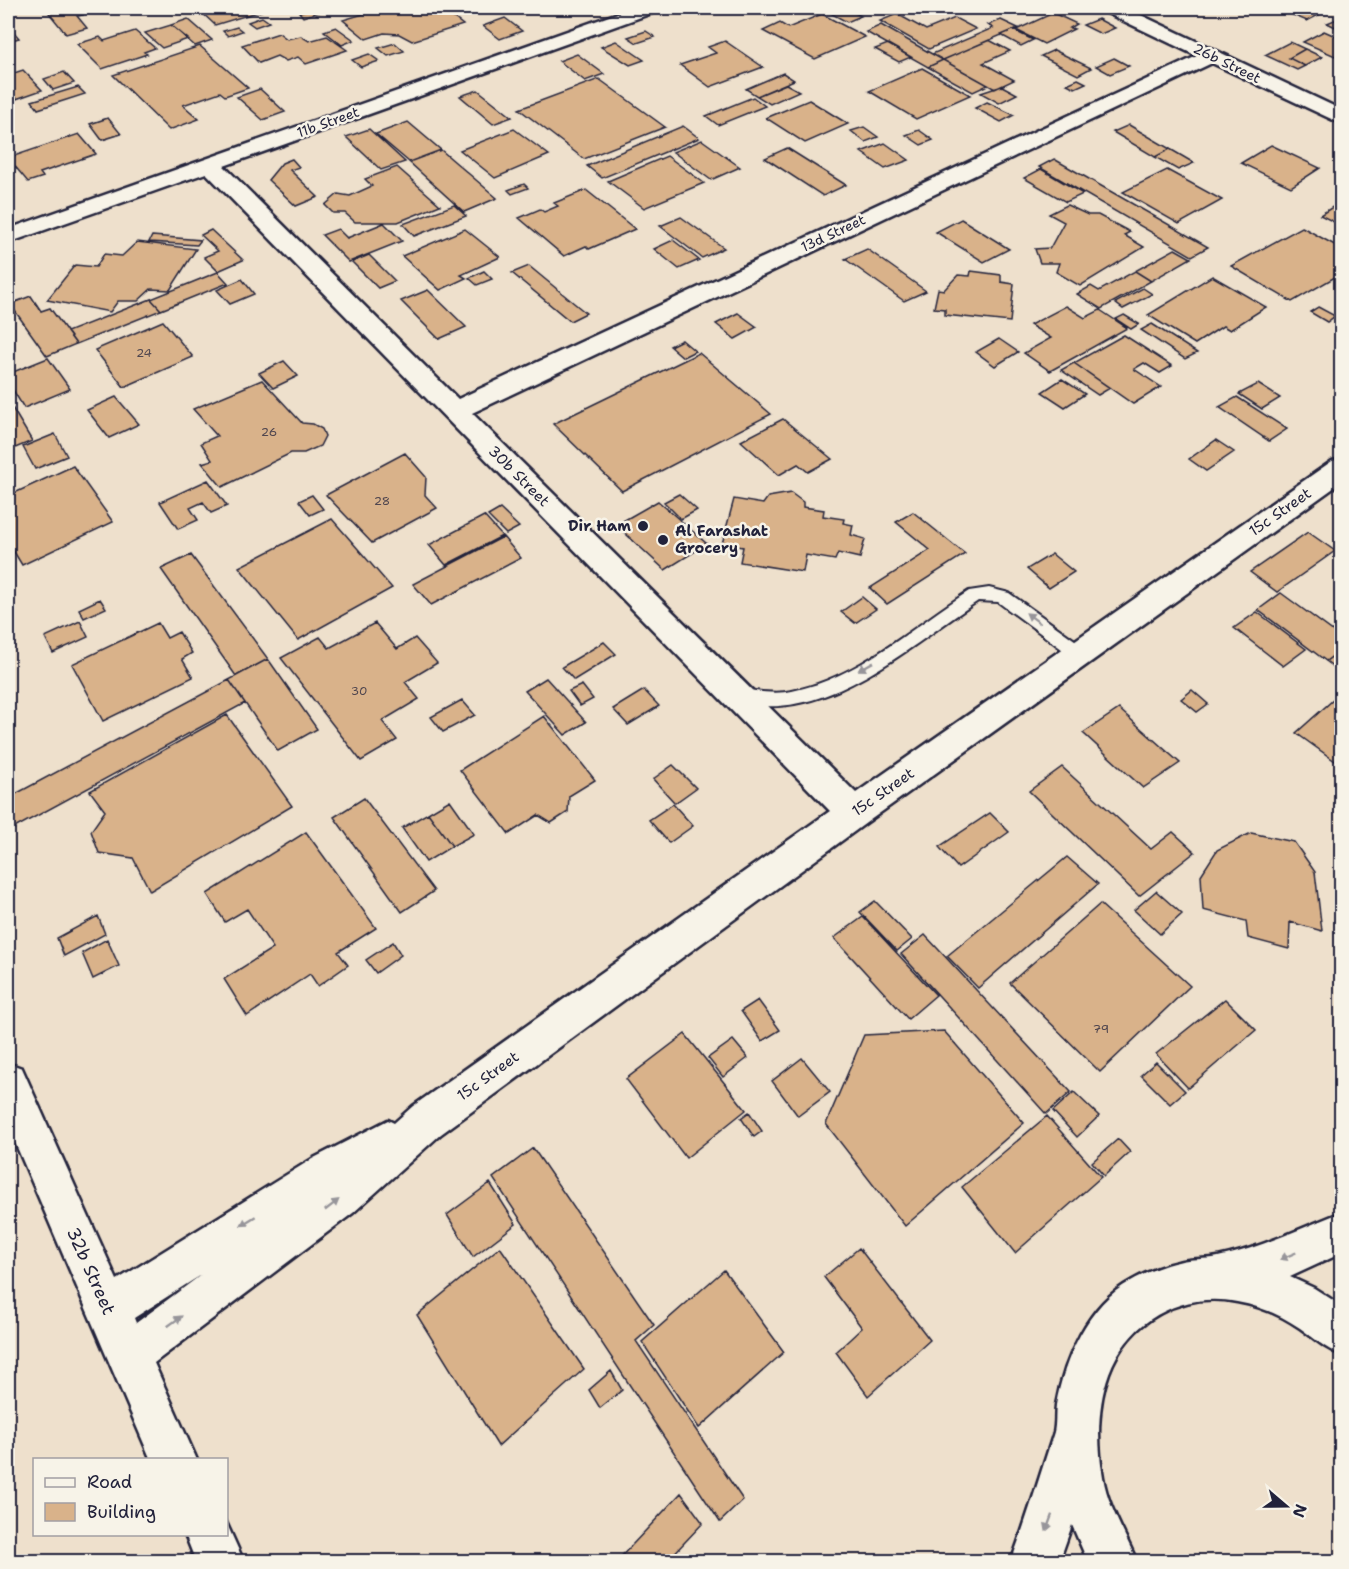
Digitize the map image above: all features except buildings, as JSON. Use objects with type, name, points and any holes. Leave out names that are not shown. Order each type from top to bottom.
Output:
[{"type":"street","name":"11b Street","points":[[8,236],[648,8]]},
{"type":"street","name":"26b Street","points":[[1112,8],[1341,118]]},
{"type":"street","name":"13d Street","points":[[454,411],[1212,56]]},
{"type":"street","name":"30b Street","points":[[209,164],[854,813]]},
{"type":"street","name":"15c Street","points":[[128,1356],[339,1199],[427,1120],[854,813],[1341,468]]},
{"type":"street","name":"32b Street","points":[[8,1082],[173,1458]]},
{"type":"street","name":"15c Street","points":[[109,1309],[326,1173],[427,1120]]},
{"type":"street","points":[[1035,1562],[1057,1500],[1076,1426],[1084,1376],[1104,1333],[1134,1302],[1173,1283],[1216,1278],[1276,1261],[1341,1232]]},
{"type":"street","points":[[1216,1278],[1262,1287],[1309,1308],[1341,1334]]},
{"type":"street","points":[[1076,1426],[1080,1478],[1097,1531],[1113,1562]]},
{"type":"street","points":[[209,1536],[220,1562]]},
{"type":"lane","points":[[737,695],[763,699],[790,699],[816,692],[883,656],[975,595],[989,594],[1004,597],[1080,653]]},
{"type":"place","name":"Dir Ham","points":[[643,526]]},
{"type":"place","name":"Al Farashat Grocery","points":[[663,540]]}]
